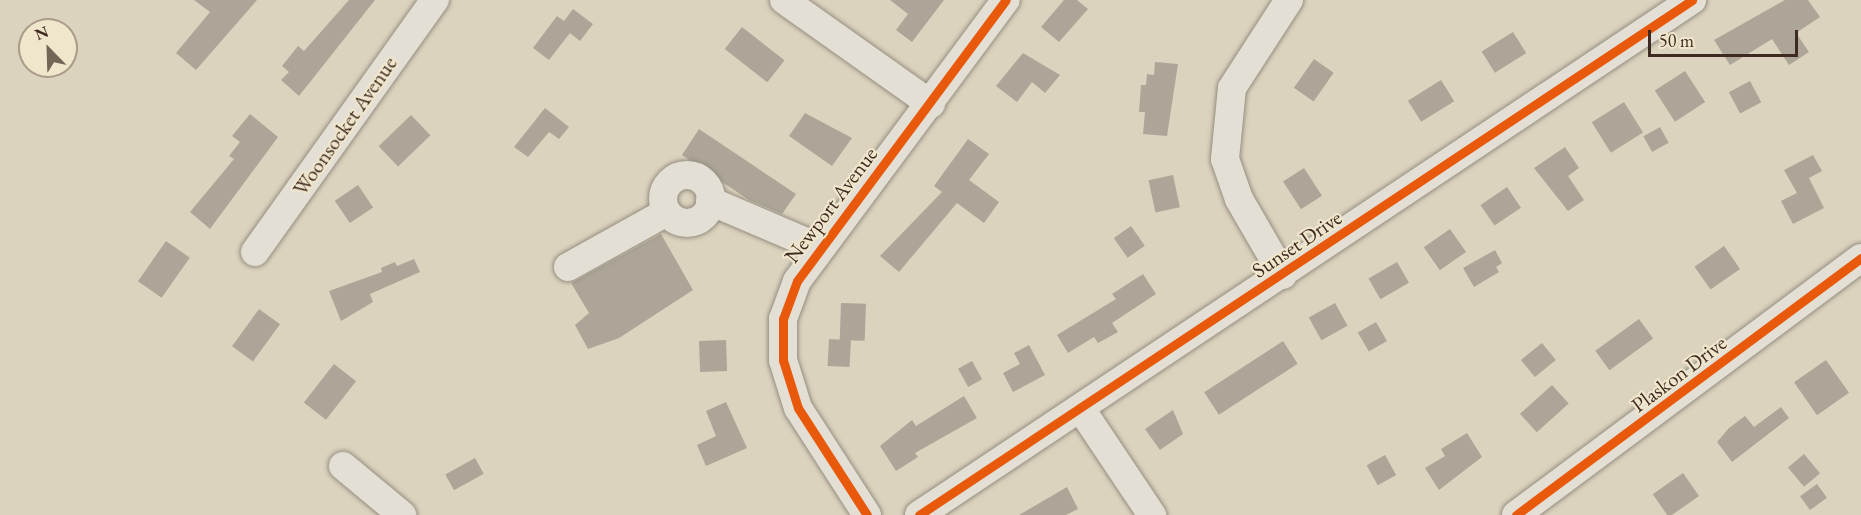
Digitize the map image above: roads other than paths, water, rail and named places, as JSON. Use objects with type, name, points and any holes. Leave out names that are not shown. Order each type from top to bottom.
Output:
[{"type":"street","name":"Woonsocket Avenue","points":[[255,252],[435,0]]},
{"type":"street","points":[[784,0],[931,104]]},
{"type":"street","name":"Newport Avenue","points":[[867,515],[798,408],[783,360],[783,319],[796,281],[931,104],[1006,0]]},
{"type":"street","points":[[1283,275],[1239,199],[1226,147],[1232,88],[1289,0]]},
{"type":"street","name":"Sunset Drive","points":[[919,515],[1283,275],[1692,0]]},
{"type":"street","points":[[682,176],[704,182],[710,201],[705,214],[692,222],[668,212],[665,190],[682,176]]},
{"type":"street","points":[[710,201],[820,248]]},
{"type":"street","points":[[568,267],[668,212]]},
{"type":"street","name":"Plaskon Drive","points":[[1516,515],[1861,258]]},
{"type":"street","points":[[1081,409],[1152,515]]},
{"type":"street","points":[[343,466],[402,515]]}]
